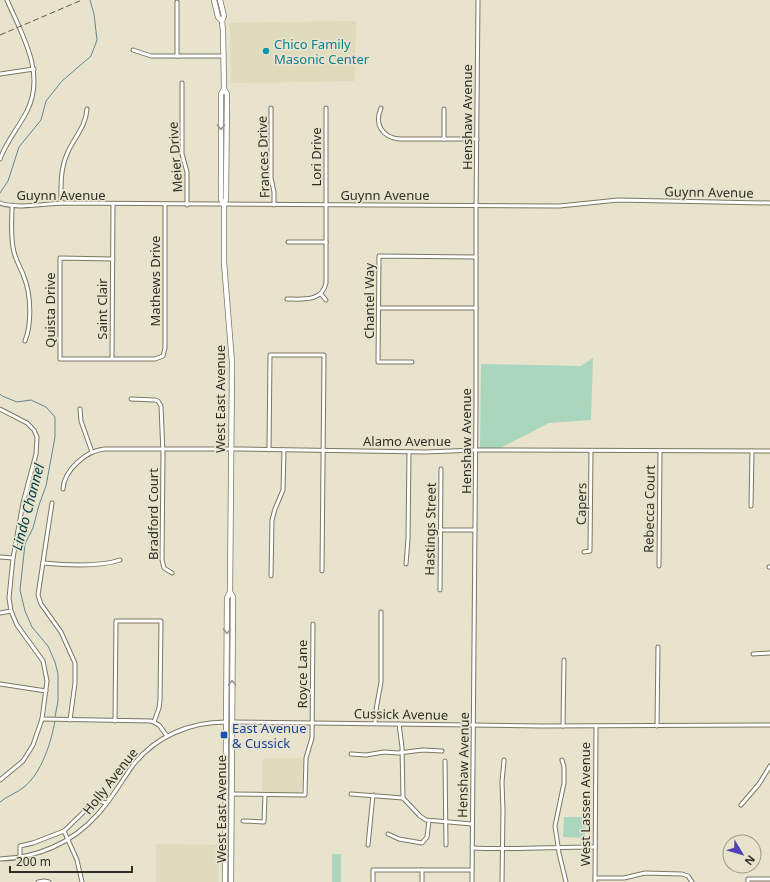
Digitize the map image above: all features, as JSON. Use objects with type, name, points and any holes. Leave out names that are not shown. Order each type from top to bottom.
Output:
[{"type":"main road","name":"West East Avenue","points":[[214,0],[218,17],[222,21]]},
{"type":"main road","name":"West East Avenue","points":[[220,0],[224,16],[222,21],[224,89],[221,94],[221,199],[224,205],[224,262],[231,352],[230,592],[227,598],[225,882]]},
{"type":"main road","name":"West East Avenue","points":[[230,592],[233,597],[231,882]]},
{"type":"street","points":[[0,159],[31,101],[34,86],[34,69],[30,53],[7,0]]},
{"type":"street","name":"Henshaw Avenue","points":[[472,882],[478,0]]},
{"type":"street","points":[[177,2],[177,56]]},
{"type":"street","points":[[133,50],[148,55],[224,56]]},
{"type":"street","points":[[0,74],[34,69]]},
{"type":"street","name":"Meier Drive","points":[[182,83],[182,154],[187,172],[187,205]]},
{"type":"street","name":"Frances Drive","points":[[271,108],[271,178],[274,192],[274,205]]},
{"type":"street","name":"Lori Drive","points":[[321,294],[326,283],[326,108]]},
{"type":"street","points":[[381,108],[377,118],[379,125],[389,136],[400,139],[477,139]]},
{"type":"street","points":[[61,203],[61,183],[64,162],[85,121],[87,109]]},
{"type":"street","points":[[444,109],[444,139]]},
{"type":"street","name":"Guynn Avenue","points":[[0,203],[12,205],[61,203],[165,205],[560,206],[618,200],[770,203]]},
{"type":"street","name":"Saint Clair","points":[[112,358],[113,204]]},
{"type":"street","points":[[12,205],[13,248],[15,258],[26,283],[28,293],[29,327],[25,341]]},
{"type":"street","name":"Mathews Drive","points":[[163,356],[165,351],[165,205]]},
{"type":"street","points":[[288,242],[326,242]]},
{"type":"street","name":"Chantel Way","points":[[412,362],[378,362],[379,256],[476,257]]},
{"type":"street","name":"Quista Drive","points":[[112,259],[60,258],[60,359],[155,359],[163,356]]},
{"type":"street","points":[[288,299],[312,299],[321,294],[326,300]]},
{"type":"street","points":[[379,308],[476,308]]},
{"type":"street","points":[[269,450],[270,355],[324,355],[322,571]]},
{"type":"street","name":"Bradford Court","points":[[131,399],[158,401],[160,404],[162,450],[162,560],[164,568],[172,573]]},
{"type":"street","points":[[0,409],[27,423],[34,430],[37,440],[35,458],[21,513],[12,558],[9,590],[11,611],[21,632],[43,661],[46,676],[46,691],[42,719],[37,737],[27,757],[0,780]]},
{"type":"street","points":[[63,489],[65,480],[74,467],[81,459],[92,452],[81,421],[80,409]]},
{"type":"street","name":"Alamo Avenue","points":[[92,452],[104,450],[324,450],[409,452],[476,450],[770,451]]},
{"type":"street","points":[[271,576],[272,520],[274,509],[283,490],[284,450]]},
{"type":"street","name":"Capers","points":[[584,552],[590,551],[592,451]]},
{"type":"street","name":"Rebecca Court","points":[[659,566],[660,451]]},
{"type":"street","points":[[751,506],[752,451]]},
{"type":"street","points":[[406,564],[408,539],[409,452]]},
{"type":"street","name":"Hastings Street","points":[[440,590],[441,469]]},
{"type":"street","points":[[52,503],[38,598],[61,632],[76,668],[70,720]]},
{"type":"street","points":[[440,530],[475,530]]},
{"type":"street","points":[[0,558],[12,558]]},
{"type":"street","points":[[43,563],[109,563],[120,560]]},
{"type":"street","points":[[0,613],[11,611]]},
{"type":"street","points":[[376,723],[376,710],[380,682],[381,612]]},
{"type":"street","points":[[115,721],[116,621],[161,621],[160,700],[154,722]]},
{"type":"street","name":"Royce Lane","points":[[264,795],[305,795],[305,763],[312,741],[313,624]]},
{"type":"street","points":[[657,726],[658,647]]},
{"type":"street","points":[[753,654],[770,653]]},
{"type":"street","points":[[563,726],[564,660]]},
{"type":"street","points":[[0,684],[46,691]]},
{"type":"street","points":[[42,719],[154,722],[161,726],[167,736]]},
{"type":"street","name":"Cussick Avenue","points":[[167,736],[195,725],[226,722],[563,726],[770,725]]},
{"type":"street","points":[[399,724],[402,752],[402,798]]},
{"type":"street","name":"West Lassen Avenue","points":[[595,880],[596,726]]},
{"type":"street","name":"Holly Avenue","points":[[0,859],[20,857],[45,851],[68,840],[90,823],[140,758],[150,748],[167,736]]},
{"type":"street","points":[[351,754],[366,755],[384,752],[423,750],[442,751]]},
{"type":"street","points":[[502,882],[502,782],[504,760]]},
{"type":"street","points":[[562,760],[564,768],[564,783],[555,826],[566,882]]},
{"type":"street","points":[[445,761],[446,845]]},
{"type":"street","points":[[741,805],[757,787],[770,766]]},
{"type":"street","points":[[232,794],[264,795],[264,822],[243,821]]},
{"type":"street","points":[[351,794],[402,798],[420,816],[429,821],[472,824]]},
{"type":"street","points":[[368,845],[373,795]]},
{"type":"street","points":[[20,857],[20,846],[33,843],[64,831],[96,800],[106,803]]},
{"type":"street","points":[[388,834],[399,840],[422,843],[425,841],[428,834],[429,821]]},
{"type":"street","points":[[64,831],[78,865],[82,882]]},
{"type":"street","points":[[472,848],[549,849],[558,847],[595,847]]},
{"type":"street","points":[[373,882],[373,870],[472,870]]},
{"type":"street","points":[[422,870],[422,882]]},
{"type":"street","points":[[595,880],[624,878],[646,873],[682,874],[688,876],[692,882]]},
{"type":"street","points":[[748,882],[748,879],[770,879]]},
{"type":"street","points":[[38,882],[44,880],[49,882]]},
{"type":"shaded area","points":[[356,21],[355,81],[231,83],[229,23]]},
{"type":"shaded area","points":[[263,758],[303,758],[302,789],[298,793],[262,791]]},
{"type":"shaded area","points":[[156,844],[219,845],[218,882],[156,882]]},
{"type":"green space","points":[[593,358],[591,420],[549,423],[500,448],[480,448],[481,364],[581,366]]},
{"type":"green space","points":[[564,817],[586,817],[585,838],[563,837]]},
{"type":"green space","points":[[332,854],[341,854],[341,882],[332,882]]},
{"type":"waterway","name":"Lindo Channel","points":[[0,193],[8,181],[19,147],[41,120],[46,101],[62,81],[91,56],[97,40],[94,14],[90,0]]},
{"type":"waterway","name":"Lindo Channel","points":[[0,394],[17,402],[31,400],[46,407],[55,417],[55,437],[46,486],[33,528],[25,544],[20,590],[25,611],[32,627],[48,646],[55,662],[58,674],[58,701],[55,717]]},
{"type":"waterway","name":"Lindo Channel","points":[[0,802],[24,787],[36,774],[45,756],[55,720]]},
{"type":"railway","points":[[0,35],[82,0]]},
{"type":"place","name":"Chico Family Masonic Center","points":[[266,51]]},
{"type":"place","name":"East Avenue & Cussick","points":[[224,735]]}]
